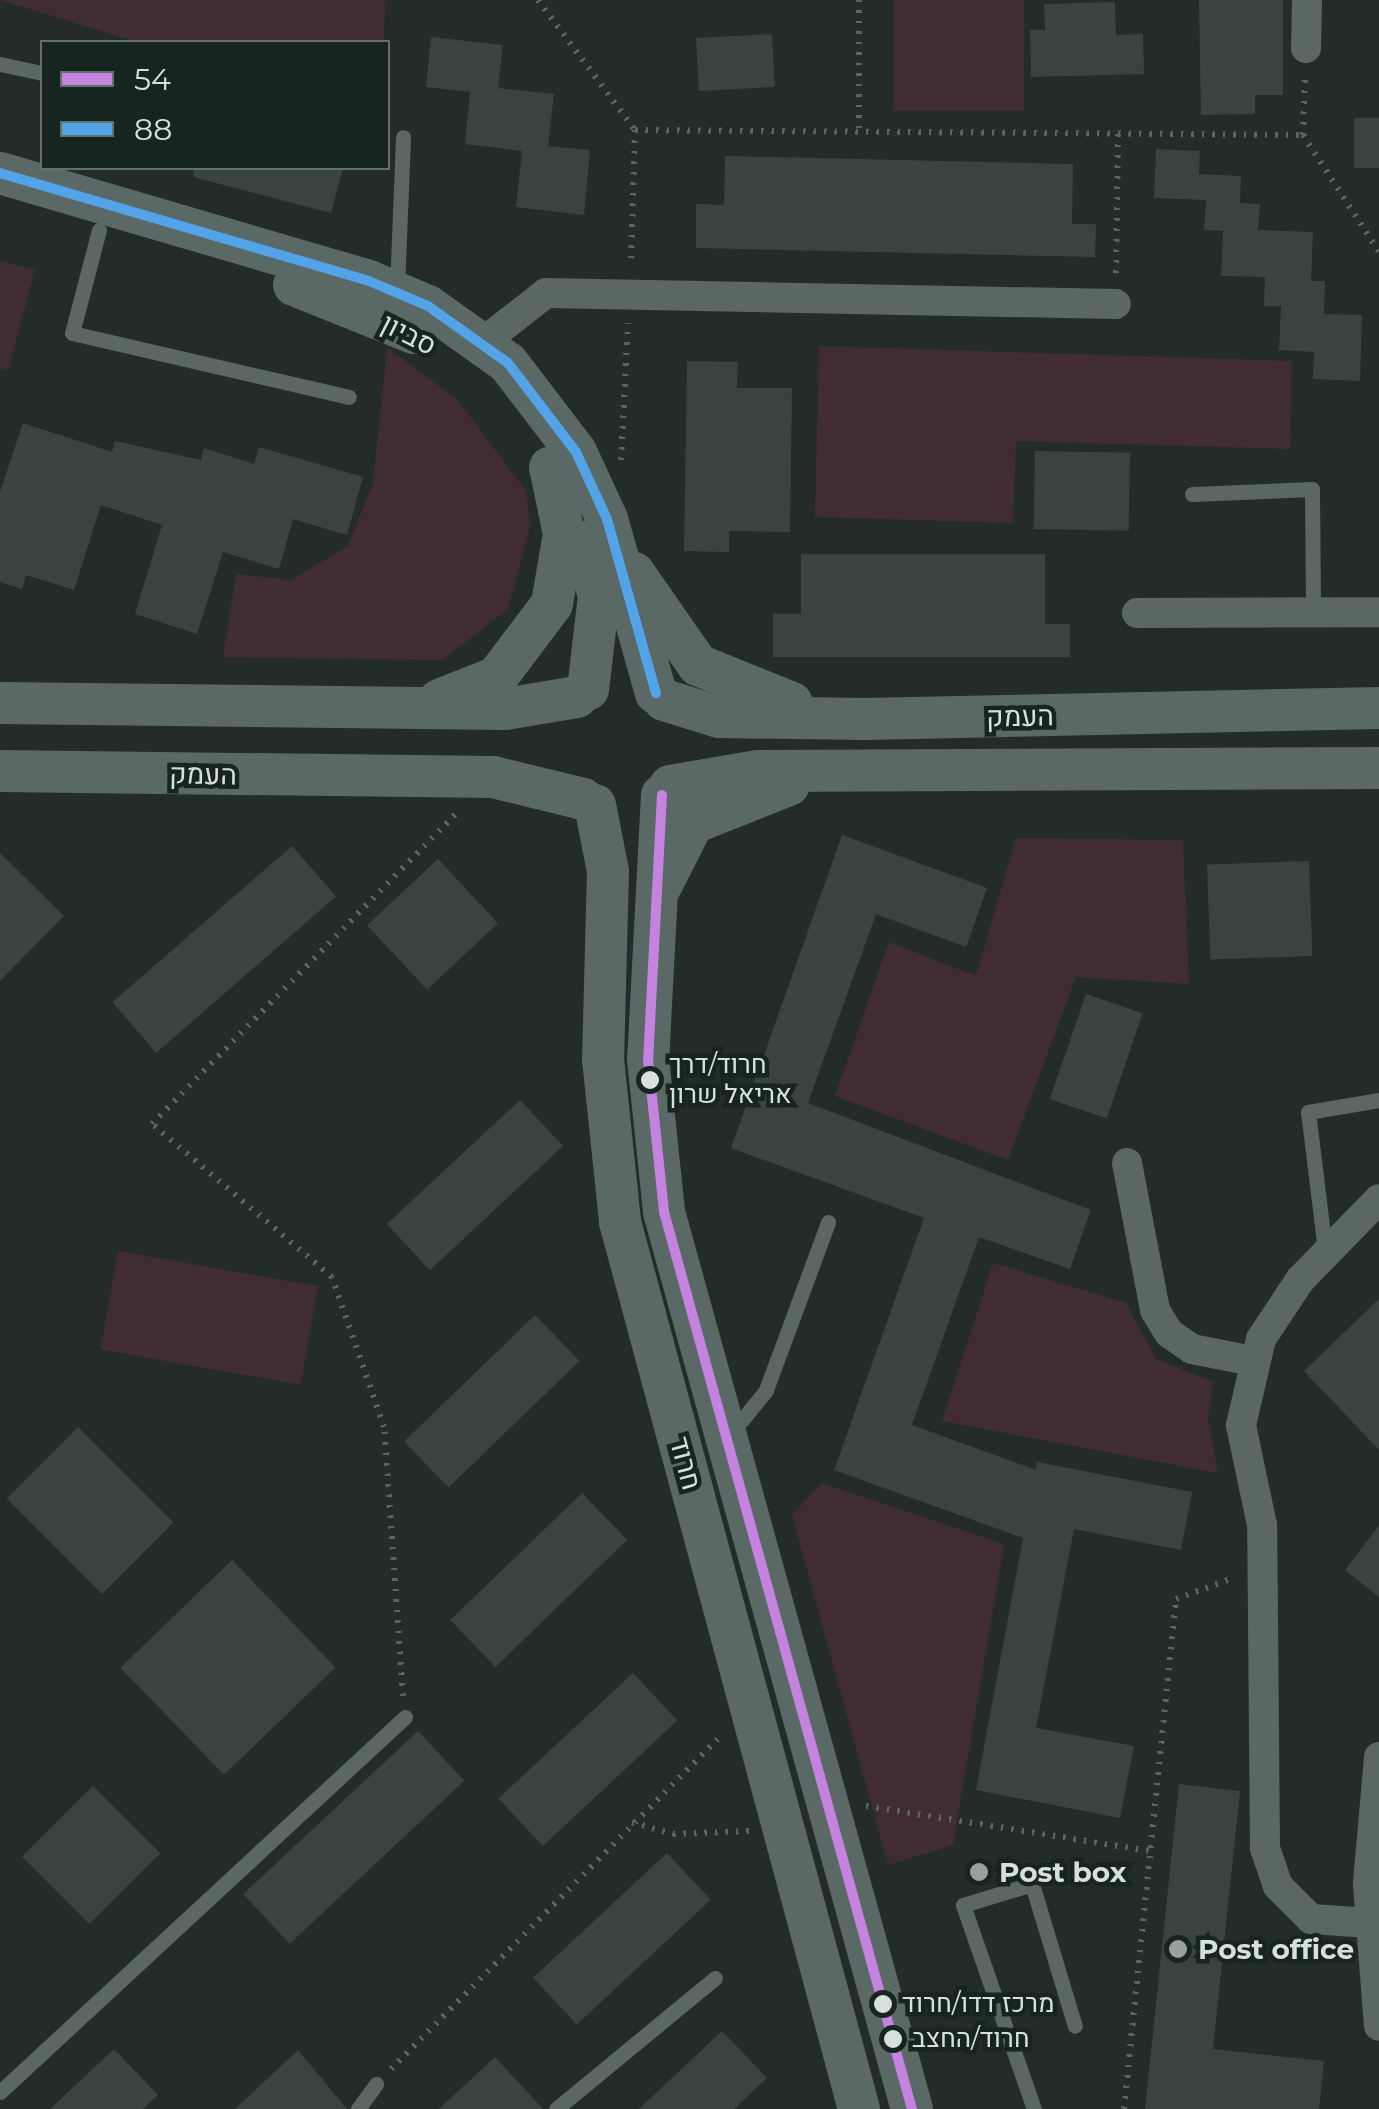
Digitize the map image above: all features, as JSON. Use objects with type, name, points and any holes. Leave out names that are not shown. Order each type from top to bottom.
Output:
[{"type":"street","points":[[1306,48],[1307,0]]},
{"type":"street","name":"סביון","points":[[0,173],[256,241],[396,293],[482,343],[576,452],[617,546],[660,696]]},
{"type":"street","name":"סביון","points":[[0,204],[248,269],[414,333],[488,384],[550,467],[599,596],[583,693]]},
{"type":"street","points":[[482,343],[546,293],[1116,304]]},
{"type":"street","points":[[408,708],[497,678],[538,632],[562,566],[550,467]]},
{"type":"street","points":[[617,546],[698,665],[758,695],[866,719]]},
{"type":"street","points":[[1137,614],[1379,612]]},
{"type":"street","points":[[0,703],[505,709],[622,681],[660,696],[682,733],[666,791]]},
{"type":"street","points":[[583,693],[555,749],[589,802],[630,810],[666,791],[728,772],[1379,768]]},
{"type":"street","name":"העמק","points":[[660,696],[719,717],[866,719],[1379,708]]},
{"type":"street","name":"העמק","points":[[0,771],[492,777],[589,802]]},
{"type":"street","points":[[652,939],[666,861],[693,823],[822,774]]},
{"type":"street","points":[[492,777],[566,823],[606,929]]},
{"type":"street","name":"חרוד","points":[[666,791],[652,939],[655,1166],[912,2109]]},
{"type":"street","name":"חרוד","points":[[589,802],[606,929],[604,1098],[620,1222],[859,2109]]},
{"type":"street","points":[[1127,1164],[1155,1310],[1170,1333],[1192,1349],[1253,1360]]},
{"type":"street","points":[[1371,1923],[1311,1919],[1278,1886],[1265,1849],[1263,1576],[1241,1425],[1253,1360],[1326,1250],[1379,1199]]},
{"type":"street","points":[[1378,2013],[1371,1923],[1379,1757]]},
{"type":"lane","points":[[0,64],[40,73]]},
{"type":"lane","points":[[396,293],[403,137]]},
{"type":"lane","points":[[100,230],[72,332],[349,397]]},
{"type":"lane","points":[[1192,494],[1312,489],[1313,612]]},
{"type":"lane","points":[[1326,1250],[1308,1112],[1379,1100]]},
{"type":"lane","points":[[722,1422],[742,1420],[766,1390],[828,1222]]},
{"type":"lane","points":[[0,2092],[404,1717]]},
{"type":"lane","points":[[1034,2109],[963,1905],[1032,1884],[1075,2026]]},
{"type":"lane","points":[[556,2109],[715,1978]]},
{"type":"lane","points":[[358,2109],[376,2084]]},
{"type":"path","points":[[859,0],[859,131]]},
{"type":"path","points":[[1306,48],[1303,134],[1379,252]]},
{"type":"path","points":[[635,130],[1303,134]]},
{"type":"path","points":[[1116,304],[1118,133]]},
{"type":"path","points":[[404,1717],[384,1427],[332,1277],[152,1124],[492,777]]},
{"type":"path","points":[[1124,2109],[1176,1599],[1246,1573],[1263,1576]]},
{"type":"path","points":[[376,2084],[632,1822],[753,1706]]},
{"type":"path","points":[[825,1799],[1151,1852]]},
{"type":"path","points":[[632,1822],[672,1834],[785,1824]]},
{"type":"shaded area","points":[[0,0],[385,0],[384,40],[130,40]]},
{"type":"shaded area","points":[[894,0],[1024,0],[1024,111],[894,111]]},
{"type":"shaded area","points":[[0,261],[35,270],[8,370],[0,368]]},
{"type":"shaded area","points":[[819,346],[1292,361],[1290,449],[1016,441],[1013,523],[815,517]]},
{"type":"shaded area","points":[[387,348],[457,399],[526,491],[530,526],[508,609],[443,660],[223,657],[236,574],[291,580],[348,546],[373,484]]},
{"type":"shaded area","points":[[1016,838],[1183,840],[1189,984],[1076,977],[1008,1160],[835,1096],[889,942],[976,976]]},
{"type":"shaded area","points":[[118,1251],[318,1286],[301,1385],[101,1349]]},
{"type":"shaded area","points":[[993,1263],[1126,1303],[1156,1359],[1213,1382],[1208,1418],[1218,1473],[942,1421]]},
{"type":"shaded area","points":[[822,1483],[1004,1544],[953,1845],[888,1865],[792,1515]]},
{"type":"building","points":[[1199,0],[1283,0],[1283,95],[1255,95],[1255,114],[1201,115]]},
{"type":"building","points":[[1115,2],[1116,35],[1143,34],[1144,74],[1031,77],[1030,30],[1045,30],[1044,4]]},
{"type":"building","points":[[772,34],[775,87],[699,91],[696,38]]},
{"type":"building","points":[[431,37],[503,45],[498,88],[554,94],[548,146],[590,150],[584,215],[516,207],[522,151],[465,144],[470,92],[426,87]]},
{"type":"building","points":[[1354,118],[1379,118],[1379,168],[1354,168]]},
{"type":"building","points":[[1156,149],[1200,151],[1199,174],[1241,176],[1240,203],[1260,204],[1258,230],[1313,232],[1311,281],[1325,281],[1324,314],[1362,315],[1360,381],[1313,379],[1314,352],[1279,350],[1281,306],[1264,306],[1265,277],[1221,276],[1223,231],[1204,230],[1206,200],[1154,198]]},
{"type":"building","points":[[725,156],[1073,164],[1072,224],[1096,224],[1095,257],[696,248],[696,204],[724,205]]},
{"type":"building","points":[[194,170],[342,170],[331,213],[193,177]]},
{"type":"building","points":[[687,361],[738,362],[737,388],[792,388],[790,532],[729,531],[729,552],[684,551]]},
{"type":"building","points":[[23,423],[112,452],[115,441],[201,460],[204,448],[254,464],[259,447],[363,477],[347,535],[293,519],[279,569],[223,552],[197,634],[135,614],[162,525],[101,505],[74,590],[26,575],[22,589],[0,582],[0,492]]},
{"type":"building","points":[[1035,451],[1130,453],[1129,531],[1034,529]]},
{"type":"building","points":[[801,554],[1045,554],[1045,624],[1070,624],[1070,657],[773,657],[773,614],[801,614]]},
{"type":"building","points":[[842,835],[987,888],[966,947],[876,914],[808,1103],[1091,1210],[1070,1269],[979,1237],[912,1425],[1036,1470],[1037,1462],[1192,1492],[1181,1550],[1074,1529],[1036,1728],[1134,1746],[1120,1818],[976,1790],[1023,1538],[834,1470],[924,1218],[731,1148]]},
{"type":"building","points":[[292,846],[336,897],[156,1053],[112,1002]]},
{"type":"building","points":[[0,853],[64,916],[0,981]]},
{"type":"building","points":[[438,859],[498,923],[427,990],[367,925]]},
{"type":"building","points":[[1309,861],[1312,956],[1210,960],[1207,865]]},
{"type":"building","points":[[1086,994],[1143,1014],[1107,1118],[1050,1099]]},
{"type":"building","points":[[520,1100],[563,1146],[430,1270],[387,1224]]},
{"type":"building","points":[[1379,1299],[1379,1450],[1304,1371]]},
{"type":"building","points":[[535,1315],[579,1361],[449,1487],[404,1441]]},
{"type":"building","points":[[78,1427],[173,1522],[102,1594],[7,1498]]},
{"type":"building","points":[[582,1493],[627,1540],[496,1667],[450,1620]]},
{"type":"building","points":[[1379,1525],[1379,1597],[1345,1570]]},
{"type":"building","points":[[232,1560],[336,1667],[224,1775],[121,1668]]},
{"type":"building","points":[[633,1673],[677,1721],[543,1846],[498,1798]]},
{"type":"building","points":[[418,1731],[464,1781],[290,1944],[243,1894]]},
{"type":"building","points":[[1179,1784],[1240,1791],[1213,2049],[1324,2061],[1319,2109],[1145,2109]]},
{"type":"building","points":[[93,1786],[160,1853],[89,1924],[22,1857]]},
{"type":"building","points":[[667,1853],[711,1900],[577,2025],[533,1978]]},
{"type":"building","points":[[722,2031],[767,2078],[734,2109],[639,2109]]},
{"type":"building","points":[[114,2049],[158,2095],[143,2109],[50,2109]]},
{"type":"building","points":[[298,2050],[347,2109],[235,2109]]},
{"type":"building","points":[[495,2057],[543,2109],[439,2109]]},
{"type":"transit line","name":"88","points":[[0,173],[369,281],[428,306],[508,363],[576,452],[607,519],[656,693]]},
{"type":"transit line","name":"54","points":[[662,795],[648,1059],[664,1212],[912,2109]]},
{"type":"place","name":"חרוד/דרך אריאל שרון","points":[[650,1080]]},
{"type":"place","name":"Post box","points":[[979,1872]]},
{"type":"place","name":"Post office","points":[[1178,1949]]},
{"type":"place","name":"מרכז דדו/חרוד","points":[[883,2004]]},
{"type":"place","name":"חרוד/החצב","points":[[893,2039]]}]
